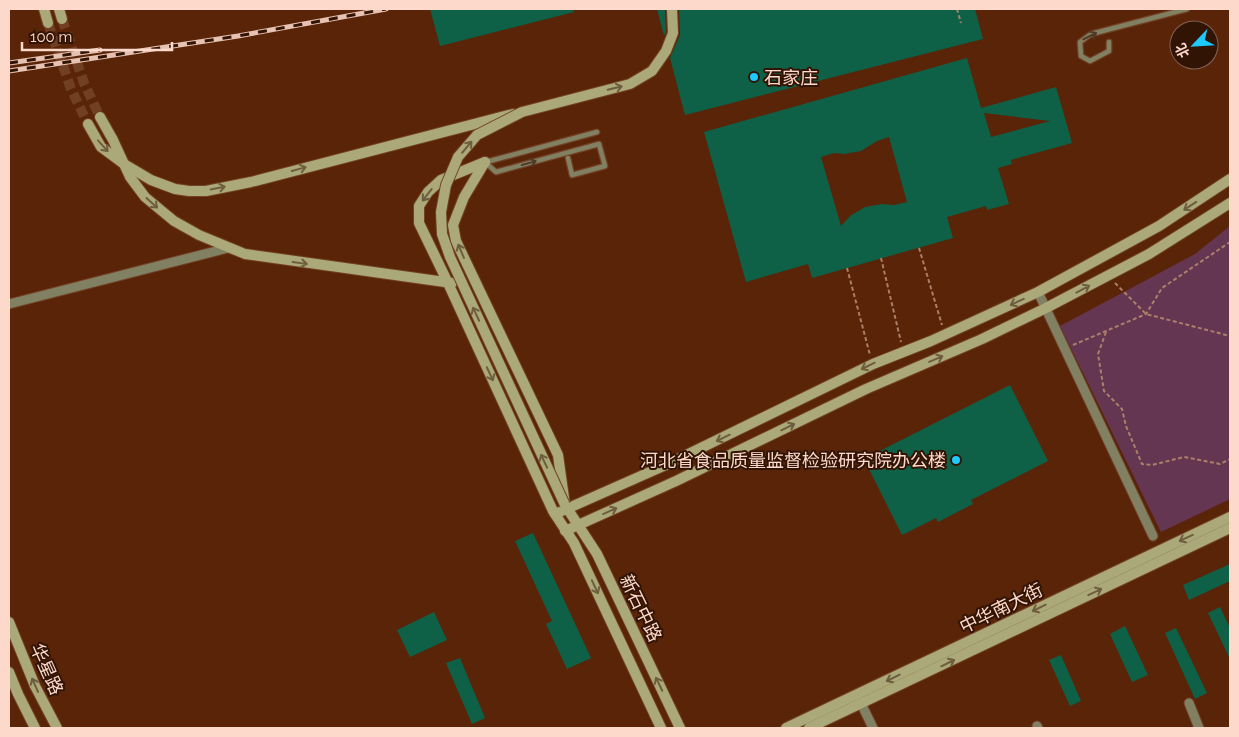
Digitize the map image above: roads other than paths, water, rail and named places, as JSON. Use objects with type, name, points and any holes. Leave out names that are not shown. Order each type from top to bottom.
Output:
[{"type":"main road","points":[[44,9],[48,23]]},
{"type":"main road","points":[[88,124],[101,147],[124,164],[151,180],[175,189],[206,191],[251,182],[630,84],[652,71],[666,51],[673,33],[672,9]]},
{"type":"main road","name":"新石中路","points":[[522,112],[476,135],[458,157],[446,185],[441,212],[442,234],[450,257],[566,507],[597,554],[680,728]]},
{"type":"main road","points":[[100,117],[114,140],[130,177],[145,197],[174,222],[228,248],[244,254],[270,259],[448,283],[476,283]]},
{"type":"main road","points":[[485,162],[464,196],[453,225],[456,241],[558,455],[566,507]]},
{"type":"main road","name":"新石中路","points":[[485,162],[441,180],[428,192],[419,206],[419,223],[555,514],[574,543],[662,728]]},
{"type":"main road","points":[[555,514],[566,507],[668,464],[873,364],[945,335],[1038,292],[1159,226],[1230,179]]},
{"type":"main road","points":[[565,530],[692,474],[866,389],[982,339],[1046,308],[1168,243],[1230,203]]},
{"type":"main road","name":"中华南大街","points":[[809,728],[859,700],[1230,517]]},
{"type":"main road","name":"中华南大街","points":[[786,728],[859,700],[1230,528]]},
{"type":"main road","name":"华星路","points":[[9,622],[35,686],[57,728]]},
{"type":"main road","name":"华星路","points":[[9,672],[35,728]]},
{"type":"street","points":[[9,304],[228,248]]},
{"type":"street","points":[[1038,292],[1153,536]]},
{"type":"street","points":[[859,700],[873,728]]},
{"type":"street","points":[[1189,703],[1199,728]]},
{"type":"lane","points":[[1109,42],[1109,51],[1100,57],[1090,61],[1081,56],[1080,42],[1091,34],[1187,9]]},
{"type":"lane","points":[[485,162],[597,132]]},
{"type":"lane","points":[[485,162],[496,172],[599,144],[605,166],[572,175],[568,158]]},
{"type":"tunnel","points":[[62,19],[84,83],[100,117]]},
{"type":"tunnel","points":[[48,23],[71,89],[88,124]]},
{"type":"railway","points":[[9,71],[238,36],[386,9]]},
{"type":"railway","points":[[9,63],[100,50]]},
{"type":"place","name":"石家庄","points":[[754,77]]},
{"type":"place","name":"河北省食品质量监督检验研究院办公楼","points":[[956,460]]}]
